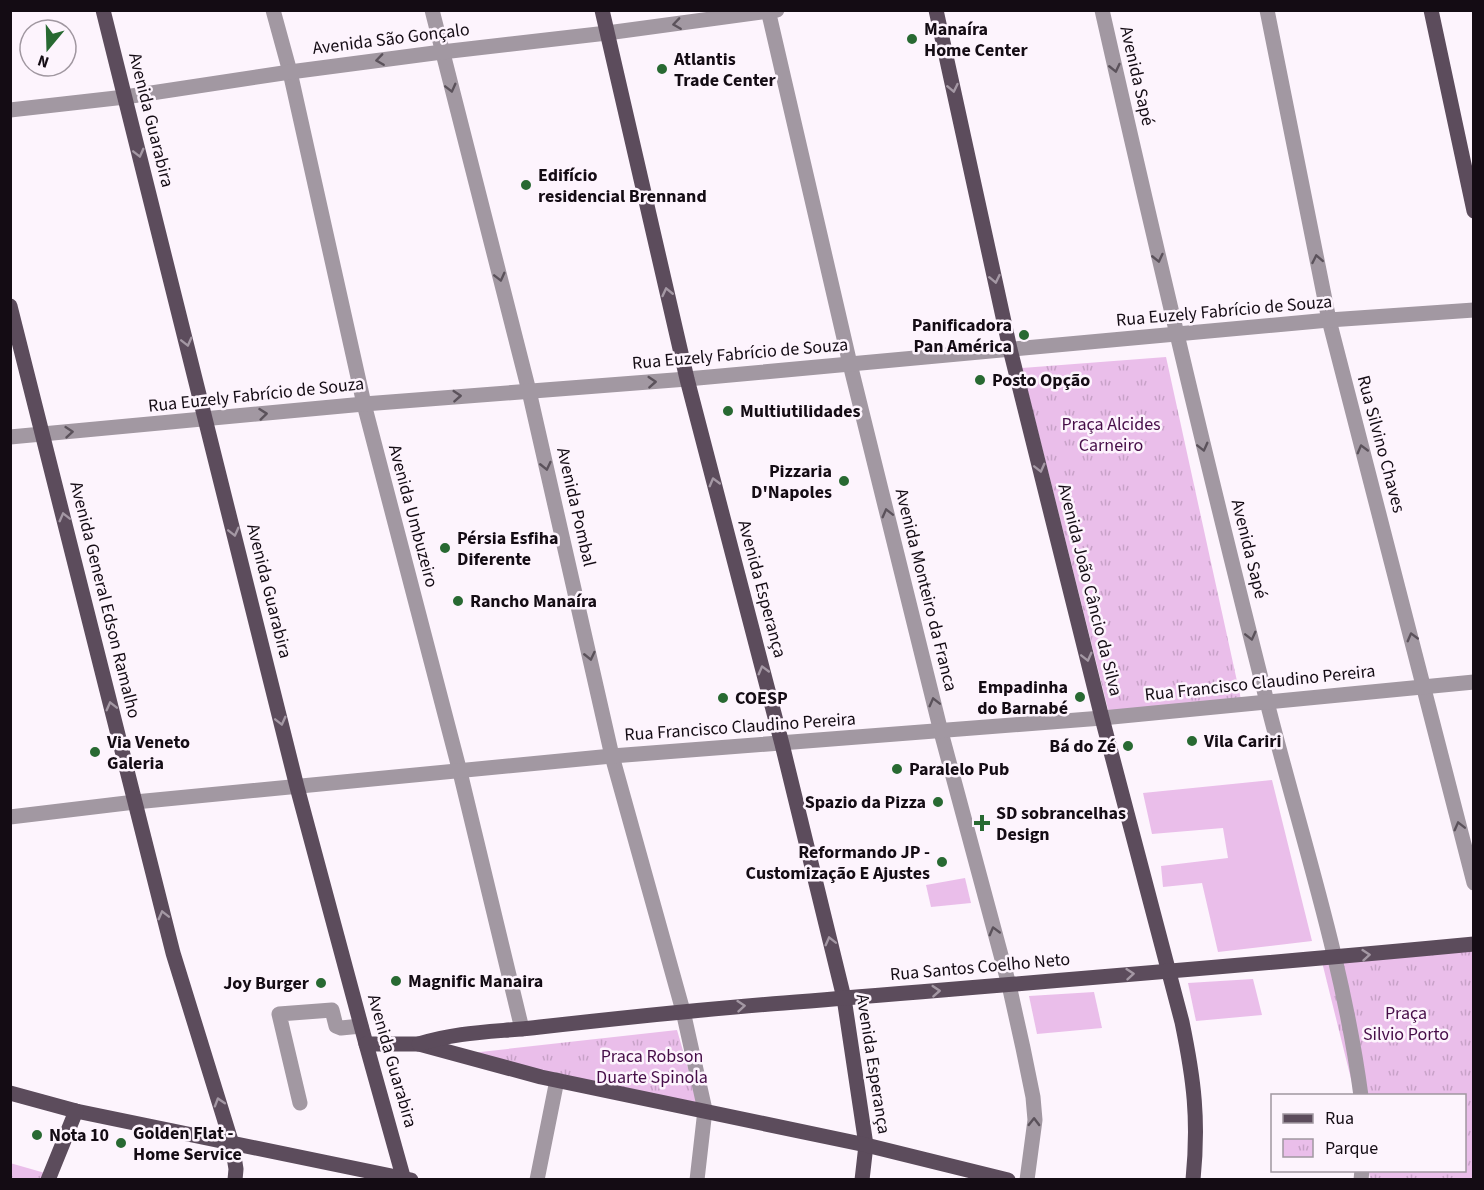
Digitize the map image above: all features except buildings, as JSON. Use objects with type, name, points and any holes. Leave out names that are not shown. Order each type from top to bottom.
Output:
[{"type":"main road","name":"Avenida Guarabira","points":[[104,10],[297,786],[366,1044],[407,1179]]},
{"type":"main road","name":"Avenida Esperança","points":[[602,10],[687,379],[782,744],[844,998],[866,1145],[862,1179]]},
{"type":"main road","name":"Avenida João Câncio da Silva","points":[[936,10],[1010,349],[1102,718],[1182,1022],[1196,1108],[1193,1179]]},
{"type":"main road","points":[[1431,10],[1473,211]]},
{"type":"main road","name":"Avenida General Edson Ramalho","points":[[10,306],[173,953],[232,1144],[236,1169],[235,1179]]},
{"type":"main road","name":"Rua Santos Coelho Neto","points":[[419,1044],[443,1036],[465,1033],[683,1011],[1473,944]]},
{"type":"main road","points":[[366,1044],[419,1044],[557,1080],[866,1145],[1008,1179]]},
{"type":"main road","points":[[10,1093],[76,1111],[407,1179]]},
{"type":"main road","points":[[48,1179],[76,1111]]},
{"type":"street","name":"Avenida Umbuzeiro","points":[[273,10],[290,72],[363,404],[460,772],[522,1029]]},
{"type":"street","name":"Avenida Pombal","points":[[432,10],[529,391],[612,756],[683,1011],[705,1110],[697,1179]]},
{"type":"street","name":"Avenida Sapé","points":[[1102,10],[1176,336],[1267,701],[1336,957],[1354,1042],[1361,1094]]},
{"type":"street","name":"Rua Silvino Chaves","points":[[1267,10],[1329,320],[1473,883]]},
{"type":"street","name":"Avenida São Gonçalo","points":[[10,110],[125,97],[442,51],[608,33],[771,11]]},
{"type":"street","name":"Avenida Monteiro da Franca","points":[[771,11],[850,364],[941,732],[1009,985],[1033,1097],[1035,1120],[1027,1179]]},
{"type":"street","name":"Rua Euzely Fabrício de Souza","points":[[10,437],[363,404],[687,379],[1176,336],[1329,320],[1473,310]]},
{"type":"street","name":"Rua Francisco Claudino Pereira","points":[[10,817],[135,802],[612,756],[941,732],[1473,682]]},
{"type":"street","points":[[300,1103],[279,1014],[331,1010],[336,1026],[341,1028],[361,1026]]},
{"type":"street","points":[[537,1179],[557,1080]]},
{"type":"green space","name":"Praça Alcides Carneiro","points":[[1166,357],[1242,704],[1110,717],[1022,368]]},
{"type":"green space","points":[[1272,780],[1312,941],[1218,952],[1202,883],[1163,887],[1161,866],[1228,858],[1223,828],[1152,834],[1143,793]]},
{"type":"green space","points":[[965,878],[971,903],[931,907],[926,885]]},
{"type":"green space","name":"Praça Silvio Porto","points":[[1473,948],[1473,1179],[1370,1179],[1369,1172],[1466,1172],[1466,1094],[1355,1094],[1322,962]]},
{"type":"green space","points":[[1253,979],[1262,1015],[1196,1021],[1188,983]]},
{"type":"green space","points":[[1094,992],[1102,1028],[1037,1034],[1029,996]]},
{"type":"green space","name":"Praca Robson Duarte Spinola","points":[[677,1030],[701,1113],[471,1053]]},
{"type":"green space","points":[[10,1163],[45,1173],[42,1179],[11,1179]]},
{"type":"place","name":"Manaíra Home Center","points":[[912,39]]},
{"type":"place","name":"Atlantis Trade Center","points":[[662,69]]},
{"type":"place","name":"Edifício residencial Brennand","points":[[526,185]]},
{"type":"place","name":"Panificadora Pan América","points":[[1024,335]]},
{"type":"place","name":"Posto Opção","points":[[980,380]]},
{"type":"place","name":"Multiutilidades","points":[[728,411]]},
{"type":"place","name":"Pizzaria D'Napoles","points":[[844,481]]},
{"type":"place","name":"Pérsia Esfiha Diferente","points":[[445,548]]},
{"type":"place","name":"Rancho Manaíra","points":[[458,601]]},
{"type":"place","name":"Empadinha do Barnabé","points":[[1080,697]]},
{"type":"place","name":"COESP","points":[[723,698]]},
{"type":"place","name":"Vila Cariri","points":[[1192,741]]},
{"type":"place","name":"Bá do Zé","points":[[1128,746]]},
{"type":"place","name":"Via Veneto Galeria","points":[[95,752]]},
{"type":"place","name":"Paralelo Pub","points":[[897,769]]},
{"type":"place","name":"Spazio da Pizza","points":[[938,802]]},
{"type":"place","name":"SD sobrancelhas Design","points":[[982,823]]},
{"type":"place","name":"Reformando JP - Customização E Ajustes","points":[[942,862]]},
{"type":"place","name":"Magnific Manaira","points":[[396,981]]},
{"type":"place","name":"Joy Burger","points":[[321,983]]},
{"type":"place","name":"Nota 10","points":[[37,1135]]},
{"type":"place","name":"Golden Flat - Home Service","points":[[121,1143]]}]
